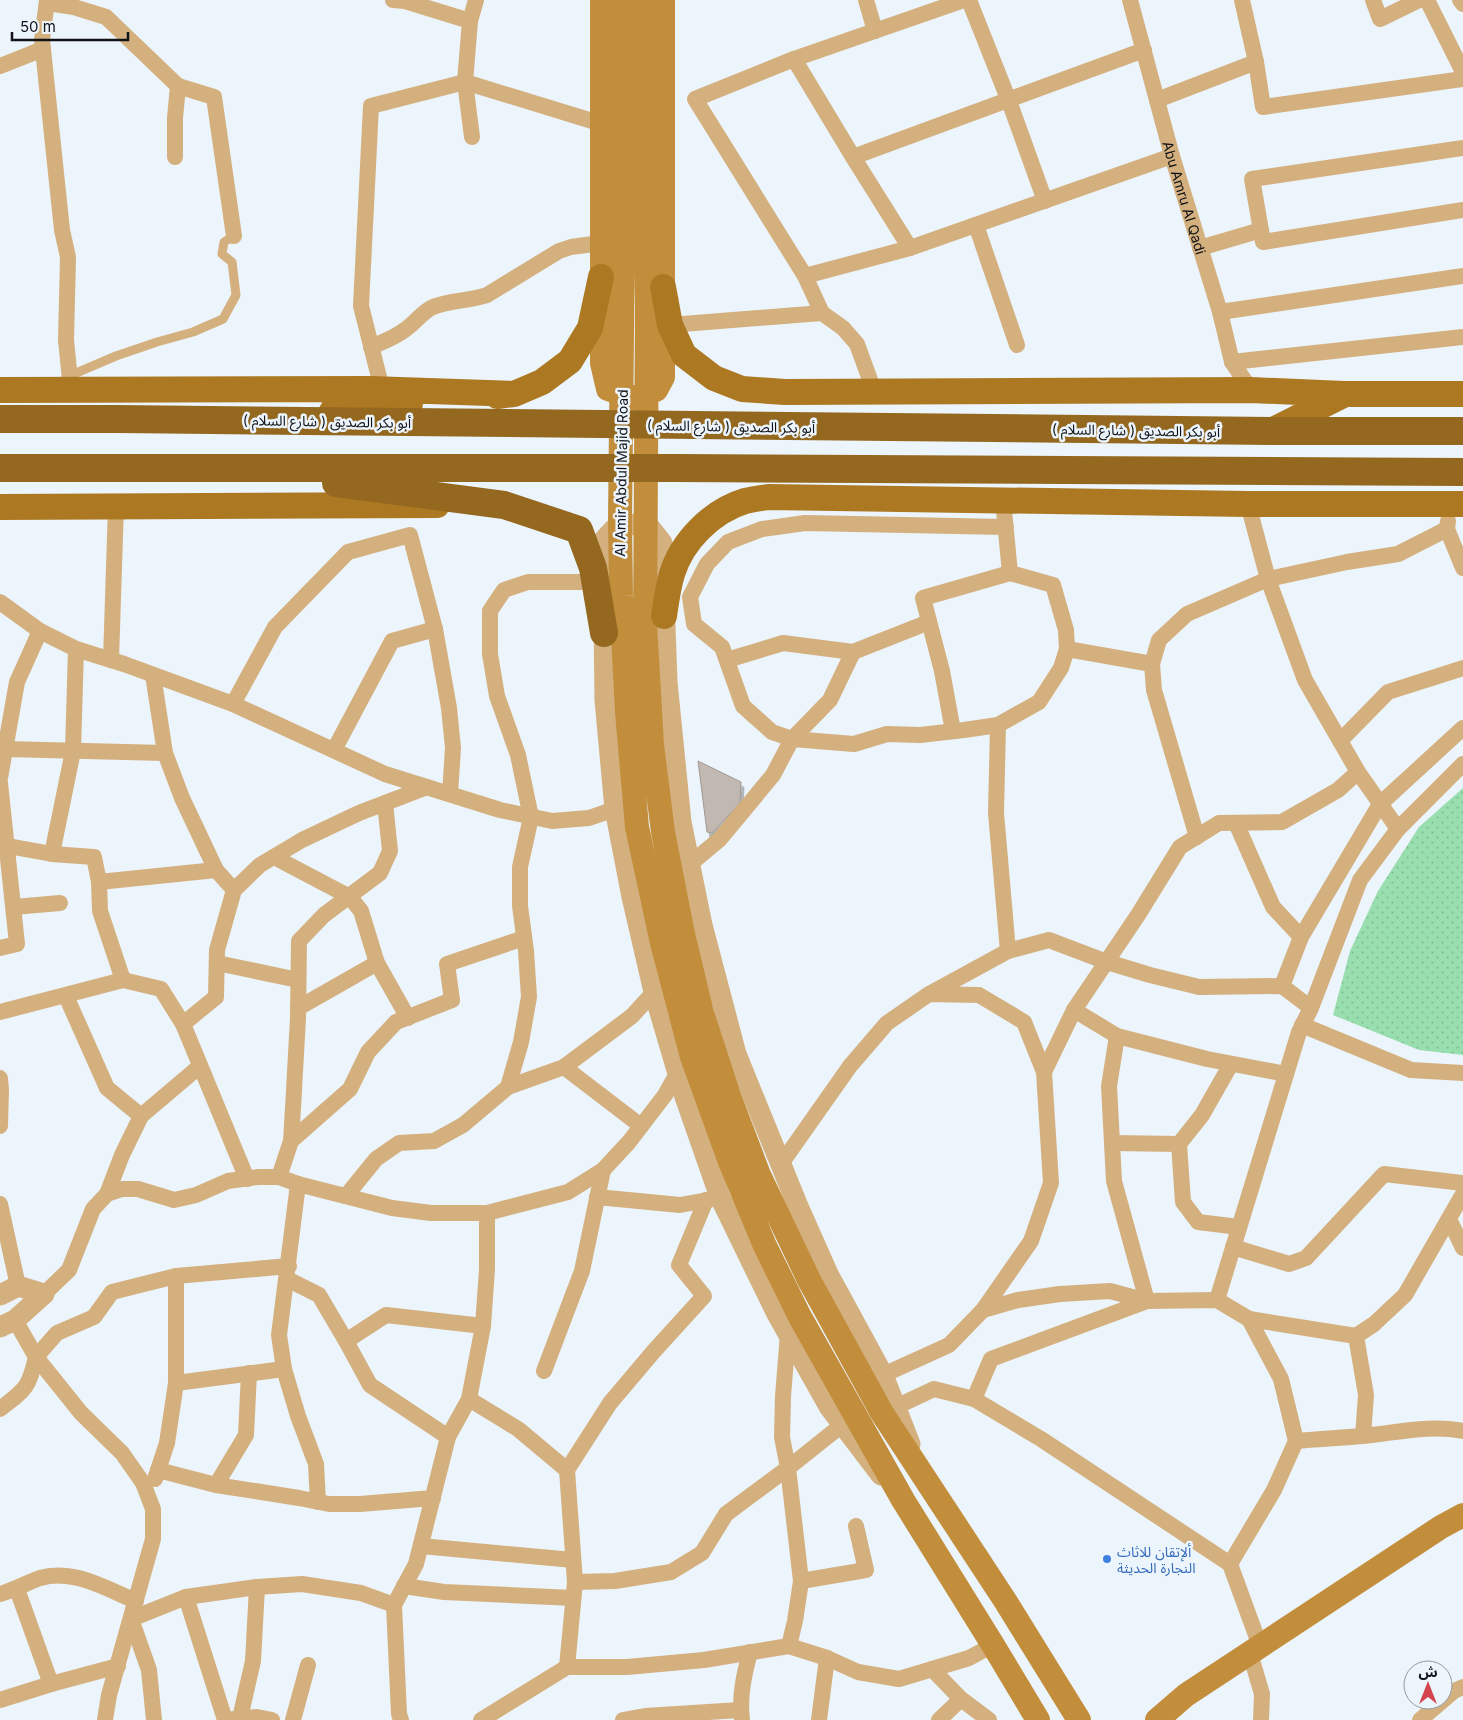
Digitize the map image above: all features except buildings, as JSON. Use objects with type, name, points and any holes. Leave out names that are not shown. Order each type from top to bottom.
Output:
[{"type":"highway","name":"( شارع السلام ) أبو بكر الصديق","points":[[0,419],[1271,432],[1463,431]]},
{"type":"highway","points":[[0,468],[686,468],[1463,472]]},
{"type":"highway","points":[[236,469],[504,505],[579,530],[593,568],[604,633]]},
{"type":"main road","points":[[602,0],[602,363],[608,389],[633,398],[656,390],[663,377],[663,0]]},
{"type":"main road","name":"Al Amir Abdul Majid Road","points":[[621,0],[623,264],[621,596],[627,712],[637,827],[662,943],[692,1057],[730,1162],[765,1246],[800,1317],[903,1500],[1038,1720]]},
{"type":"main road","name":"Al Amir Abdul Majid Road","points":[[644,0],[647,307],[645,624],[652,746],[663,832],[683,934],[705,1022],[729,1096],[760,1175],[809,1280],[874,1379],[919,1468],[1006,1602],[1079,1720]]},
{"type":"main road","points":[[237,420],[514,394],[542,382],[570,361],[590,328],[601,277]]},
{"type":"main road","points":[[664,287],[670,325],[684,355],[714,378],[742,389],[785,392],[1251,390],[1344,394],[1463,394]]},
{"type":"main road","points":[[0,390],[70,383],[382,389],[514,394]]},
{"type":"main road","points":[[1271,432],[1344,394]]},
{"type":"main road","points":[[0,410],[118,419]]},
{"type":"main road","points":[[0,479],[122,469]]},
{"type":"main road","points":[[1309,471],[1377,504]]},
{"type":"main road","points":[[664,616],[672,574],[684,547],[703,525],[726,510],[745,501],[768,497],[1248,504],[1457,504]]},
{"type":"main road","points":[[0,507],[504,505]]},
{"type":"main road","points":[[1157,1720],[1186,1695],[1441,1527],[1463,1515]]},
{"type":"street","points":[[393,0],[405,1],[470,21]]},
{"type":"street","points":[[472,137],[465,82],[470,21],[476,0]]},
{"type":"street","points":[[866,0],[875,31]]},
{"type":"street","points":[[874,391],[857,344],[843,328],[822,312],[805,276],[695,99],[794,59],[964,0]]},
{"type":"street","points":[[969,0],[1009,101],[1044,201]]},
{"type":"street","name":"Abu Amru Al Qadi","points":[[1130,0],[1172,156],[1220,312],[1232,362],[1251,390]]},
{"type":"street","points":[[1242,0],[1256,62],[1263,107],[1463,79]]},
{"type":"street","points":[[1373,0],[1380,19],[1419,0]]},
{"type":"street","points":[[1428,0],[1463,72]]},
{"type":"street","points":[[1460,0],[1463,4]]},
{"type":"street","points":[[70,383],[66,340],[68,257],[62,230],[42,50],[47,1],[106,17],[178,86],[214,96],[234,236]]},
{"type":"street","points":[[0,66],[42,50]]},
{"type":"street","points":[[853,158],[1144,50]]},
{"type":"street","points":[[794,59],[853,158],[910,248]]},
{"type":"street","points":[[1157,100],[1256,62]]},
{"type":"street","points":[[382,389],[361,306],[371,106],[465,82],[602,124]]},
{"type":"street","points":[[176,157],[178,86]]},
{"type":"street","points":[[1463,148],[1252,179],[1263,242],[1463,210]]},
{"type":"street","points":[[805,276],[910,248],[1172,156]]},
{"type":"street","points":[[976,225],[1017,345]]},
{"type":"street","points":[[1200,248],[1261,230]]},
{"type":"street","points":[[371,347],[407,329],[421,315],[435,306],[480,298],[513,280],[559,250],[602,242]]},
{"type":"street","points":[[1220,312],[1463,276]]},
{"type":"street","points":[[670,325],[822,312]]},
{"type":"street","points":[[1232,362],[1463,337]]},
{"type":"street","points":[[1003,500],[1010,573]]},
{"type":"street","points":[[1248,504],[1268,579],[1305,680],[1358,772],[1398,830]]},
{"type":"street","points":[[1197,837],[1154,690],[1152,664],[1159,640],[1187,614],[1268,579],[1347,562],[1398,554],[1447,529],[1457,504]]},
{"type":"street","points":[[111,660],[116,506]]},
{"type":"street","points":[[903,1500],[867,1459],[830,1408],[713,1199],[654,992],[632,897],[615,809],[606,700],[603,541],[614,529],[631,524],[651,529],[662,543],[667,682],[678,794],[681,822],[702,925],[736,1054],[780,1164],[874,1379],[949,1345],[982,1310],[1031,1241],[1051,1183],[1044,1072],[1024,1022],[979,995],[929,994]]},
{"type":"street","points":[[954,732],[942,671],[923,598],[1010,573],[1053,585],[1066,630],[1066,649],[1061,668],[1039,702],[998,725],[954,732],[920,735],[887,734],[854,744],[792,739],[772,732],[743,706],[722,648],[694,624],[690,597],[707,564],[728,542],[762,529],[805,524],[1006,527]]},
{"type":"street","points":[[1447,529],[1463,568]]},
{"type":"street","points":[[233,704],[275,627],[348,552],[410,535],[435,629],[449,708],[453,748],[450,794]]},
{"type":"street","points":[[508,1087],[521,1042],[529,997],[520,906],[520,867],[532,817],[518,755],[497,696],[490,654],[490,611],[504,590],[528,582],[581,582]]},
{"type":"street","points":[[0,602],[40,631],[76,648],[233,704],[385,774],[500,810],[552,821],[589,818],[615,809]]},
{"type":"street","points":[[727,660],[783,643],[853,652],[929,622]]},
{"type":"street","points":[[334,750],[392,641],[435,629]]},
{"type":"street","points":[[0,778],[17,682],[40,631]]},
{"type":"street","points":[[52,854],[72,751],[76,648]]},
{"type":"street","points":[[1066,649],[1152,664]]},
{"type":"street","points":[[690,864],[720,839],[774,775],[792,739],[830,700],[853,652]]},
{"type":"street","points":[[1340,741],[1388,692],[1463,668]]},
{"type":"street","points":[[153,675],[165,753],[182,798],[216,870],[234,890]]},
{"type":"street","points":[[998,725],[996,813],[1008,951]]},
{"type":"street","points":[[1282,986],[1301,937],[1380,804],[1463,728]]},
{"type":"street","points":[[5,748],[165,753]]},
{"type":"street","points":[[1218,1300],[1238,1228],[1299,1032],[1311,1008],[1360,880],[1398,830],[1463,764]]},
{"type":"street","points":[[1044,1072],[1074,1010],[1180,847],[1219,823],[1282,822],[1338,790],[1358,772]]},
{"type":"street","points":[[0,782],[4,846],[14,907],[17,944],[0,948]]},
{"type":"street","points":[[183,1024],[216,997],[217,950],[234,890],[260,865],[302,840],[360,813],[427,787]]},
{"type":"street","points":[[279,1177],[291,1141],[298,1008],[299,941],[324,915],[380,873],[390,851],[384,803]]},
{"type":"street","points":[[1236,823],[1273,908],[1301,937]]},
{"type":"street","points":[[4,846],[52,854],[94,857],[99,882],[100,911],[123,980]]},
{"type":"street","points":[[274,857],[350,897],[361,911],[377,962],[408,1018]]},
{"type":"street","points":[[99,882],[216,870]]},
{"type":"street","points":[[14,907],[60,903]]},
{"type":"street","points":[[291,1141],[350,1089],[368,1052],[396,1022],[452,1000],[448,964],[524,938]]},
{"type":"street","points":[[780,1164],[850,1066],[887,1023],[929,994],[1008,951],[1049,940],[1107,962],[1199,987],[1282,986],[1311,1008]]},
{"type":"street","points":[[298,1008],[377,962]]},
{"type":"street","points":[[217,963],[298,980]]},
{"type":"street","points":[[0,1012],[123,980],[162,989],[183,1024],[247,1179]]},
{"type":"street","points":[[346,1196],[376,1160],[399,1143],[434,1141],[463,1125],[508,1087],[564,1068],[632,1016],[654,992]]},
{"type":"street","points":[[66,996],[107,1088],[141,1116]]},
{"type":"street","points":[[1074,1010],[1117,1036],[1231,1064],[1286,1074]]},
{"type":"street","points":[[1302,1025],[1411,1070],[1463,1073]]},
{"type":"street","points":[[1117,1036],[1109,1086],[1114,1181],[1147,1301]]},
{"type":"street","points":[[1231,1064],[1202,1115],[1179,1144],[1183,1202],[1198,1222],[1238,1228]]},
{"type":"street","points":[[105,1720],[109,1695],[154,1539],[154,1509],[143,1483],[122,1453],[81,1413],[7,1324],[44,1294],[68,1270],[93,1209],[107,1194],[122,1154],[141,1116],[200,1066]]},
{"type":"street","points":[[564,1068],[642,1126]]},
{"type":"street","points":[[107,1194],[122,1189],[138,1190],[174,1200],[196,1195],[228,1181],[279,1177],[298,1184],[392,1208],[431,1213],[487,1213],[568,1192],[603,1170],[642,1126],[665,1095],[678,1072]]},
{"type":"street","points":[[0,1086],[0,1126]]},
{"type":"street","points":[[1112,1143],[1179,1144]]},
{"type":"street","points":[[544,1371],[582,1271],[603,1170]]},
{"type":"street","points":[[1233,1247],[1289,1264],[1306,1258],[1384,1174],[1463,1183]]},
{"type":"street","points":[[298,1184],[279,1335],[284,1369],[298,1416],[316,1464],[318,1502]]},
{"type":"street","points":[[982,1310],[1018,1300],[1060,1294],[1110,1291],[1147,1301],[1218,1300],[1249,1319],[1356,1336],[1374,1324],[1405,1295],[1463,1194]]},
{"type":"street","points":[[597,1197],[680,1205],[713,1199]]},
{"type":"street","points":[[567,1666],[574,1590],[567,1470],[610,1404],[654,1351],[704,1296],[679,1265],[713,1199]]},
{"type":"street","points":[[0,1204],[9,1290],[44,1294]]},
{"type":"street","points":[[401,1720],[399,1714],[394,1604],[416,1564],[448,1437],[469,1399],[483,1326],[487,1269],[487,1213]]},
{"type":"street","points":[[1449,1219],[1463,1248]]},
{"type":"street","points":[[0,1409],[24,1390],[32,1375],[36,1357],[57,1333],[94,1317],[112,1292],[176,1276],[288,1273],[319,1295],[370,1385],[448,1437]]},
{"type":"street","points":[[149,1496],[167,1443],[176,1383],[176,1276]]},
{"type":"street","points":[[974,1399],[991,1359],[1147,1301]]},
{"type":"street","points":[[346,1341],[386,1315],[483,1326]]},
{"type":"street","points":[[1230,1564],[1274,1490],[1296,1441],[1281,1379],[1249,1319]]},
{"type":"street","points":[[788,1334],[782,1437],[788,1468],[801,1581],[796,1620],[789,1646]]},
{"type":"street","points":[[1356,1336],[1366,1395],[1363,1436]]},
{"type":"street","points":[[176,1383],[284,1369]]},
{"type":"street","points":[[216,1485],[246,1435],[250,1374]]},
{"type":"street","points":[[889,1410],[934,1389],[974,1399],[1049,1444],[1230,1564],[1255,1649],[1262,1694],[1261,1720]]},
{"type":"street","points":[[469,1399],[518,1429],[567,1470]]},
{"type":"street","points":[[404,1586],[444,1592],[574,1590],[672,1572],[702,1553],[726,1514],[842,1425]]},
{"type":"street","points":[[1296,1441],[1446,1428],[1463,1431]]},
{"type":"street","points":[[158,1470],[216,1485],[329,1504],[360,1504],[433,1498]]},
{"type":"street","points":[[801,1581],[866,1570],[856,1526]]},
{"type":"street","points":[[421,1546],[573,1560]]},
{"type":"street","points":[[0,1594],[17,1589],[40,1578],[62,1575],[80,1578],[136,1601]]},
{"type":"street","points":[[132,1619],[186,1597],[257,1587],[302,1584],[361,1593],[394,1604]]},
{"type":"street","points":[[240,1718],[253,1661],[257,1587]]},
{"type":"street","points":[[17,1589],[50,1684]]},
{"type":"street","points":[[186,1597],[225,1720],[257,1717],[272,1720]]},
{"type":"street","points":[[132,1619],[149,1670],[154,1720]]},
{"type":"street","points":[[481,1720],[567,1666],[636,1666],[704,1660],[789,1646],[827,1658],[858,1672],[899,1679],[969,1658],[993,1645]]},
{"type":"street","points":[[623,1720],[741,1715],[742,1684],[750,1652]]},
{"type":"street","points":[[819,1720],[827,1658]]},
{"type":"street","points":[[293,1720],[308,1665]]},
{"type":"street","points":[[0,1700],[50,1684],[118,1666]]},
{"type":"street","points":[[932,1669],[961,1699],[989,1720]]},
{"type":"street","points":[[1420,1720],[1454,1691],[1463,1686]]},
{"type":"street","points":[[939,1720],[961,1699]]},
{"type":"lane","points":[[70,383],[124,353],[193,332],[223,318],[236,295],[232,262],[222,254],[224,242],[234,236]]},
{"type":"green space","points":[[1463,788],[1463,1055],[1419,1050],[1333,1015],[1350,951],[1378,891],[1419,827]]},
{"type":"place","name":"ألإتقان للاثاث النجارة الحديثة","points":[[1107,1559]]}]
